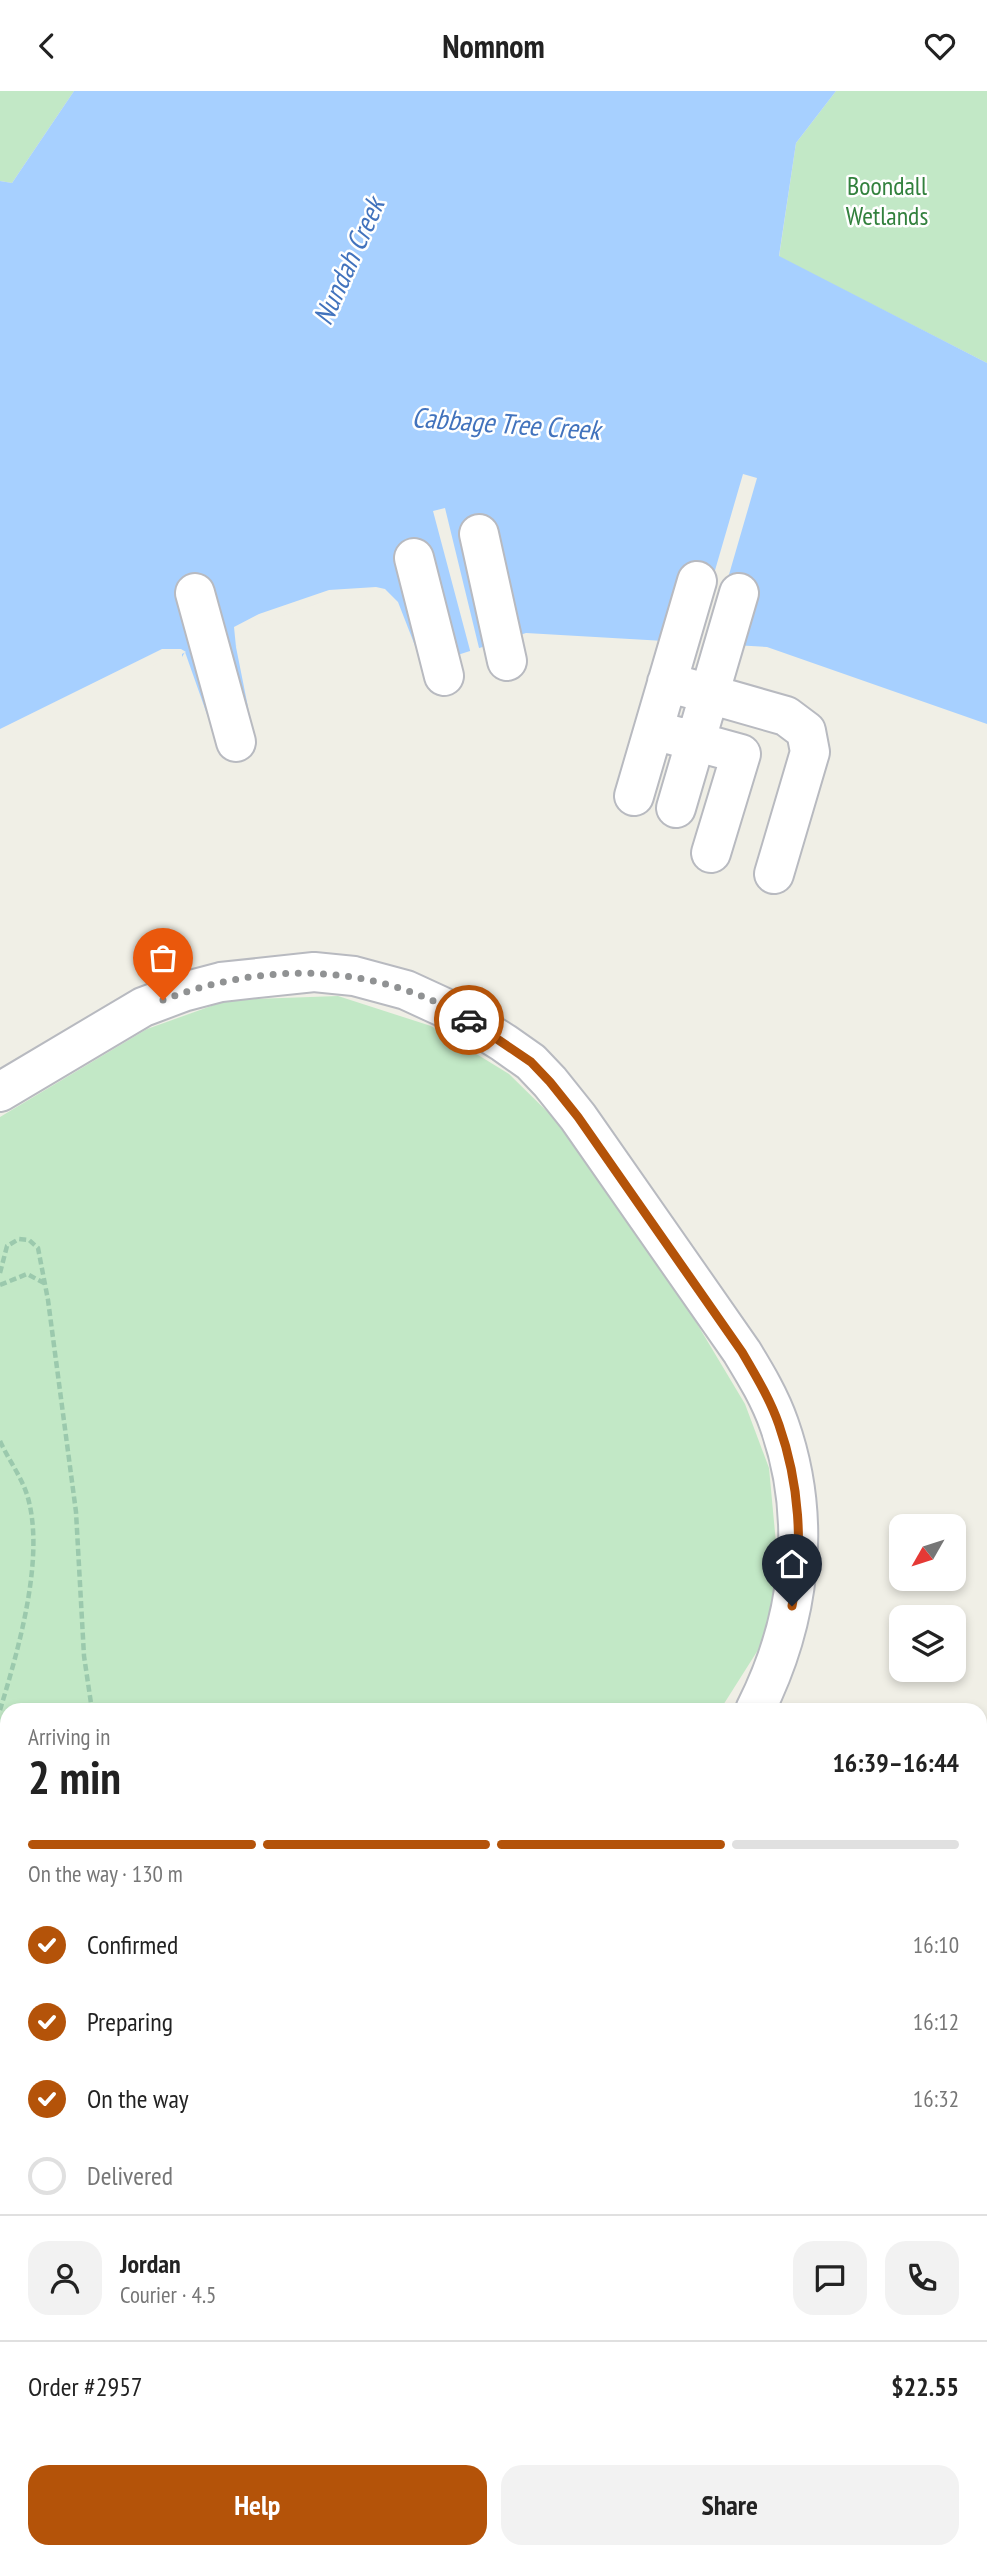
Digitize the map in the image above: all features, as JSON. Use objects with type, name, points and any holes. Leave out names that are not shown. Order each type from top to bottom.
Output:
[{"type":"street","points":[[479,534],[507,661]]},
{"type":"street","points":[[414,558],[444,676]]},
{"type":"street","points":[[634,796],[697,581]]},
{"type":"street","points":[[195,593],[236,741]]},
{"type":"street","points":[[676,809],[739,593]]},
{"type":"street","points":[[667,682],[786,716],[806,731],[810,752],[774,874]]},
{"type":"street","points":[[653,730],[741,754],[711,853]]},
{"type":"street","points":[[0,1092],[143,1007],[221,982],[314,972],[354,976],[406,990],[456,1013],[531,1062],[578,1117],[742,1352],[779,1423],[789,1459],[796,1505],[796,1585],[788,1627],[774,1672],[758,1703]]},
{"type":"path","points":[[0,1273],[7,1246],[19,1239],[29,1240],[38,1248],[76,1512],[84,1656],[91,1703]]},
{"type":"path","points":[[0,1285],[27,1274],[45,1284]]},
{"type":"path","points":[[0,1441],[20,1476],[29,1501],[33,1533],[22,1631],[2,1703]]},
{"type":"green space","points":[[0,91],[74,91],[12,183],[0,181]]},
{"type":"green space","name":"Boondall Wetlands","points":[[836,91],[987,91],[987,363],[779,257],[796,143]]},
{"type":"green space","points":[[338,996],[431,1026],[509,1074],[567,1131],[687,1307],[745,1404],[769,1468],[777,1554],[770,1631],[724,1703],[0,1703],[0,1117],[147,1029],[228,1000]]},
{"type":"water","points":[[74,91],[836,91],[796,143],[779,256],[987,363],[987,724],[767,647],[526,633],[423,666],[396,611],[383,594],[330,595],[239,631],[236,647],[250,717],[229,715],[210,723],[185,652],[182,657],[164,658],[0,738],[0,181],[12,183]]},
{"type":"pier","points":[[743,474],[757,478],[708,647],[693,646]]},
{"type":"pier","points":[[445,508],[480,652],[471,654],[433,511]]},
{"type":"pier","points":[[376,587],[385,589],[398,602],[424,669],[420,667],[387,600],[375,596],[331,599],[263,623],[242,633],[236,647],[234,627],[259,614],[329,590]]},
{"type":"pier","points":[[162,649],[181,649],[186,652],[182,654],[182,660],[164,660],[0,741],[0,729]]},
{"type":"way so far","points":[[163,1000],[221,982],[314,972],[354,976],[406,990],[469,1020]]},
{"type":"route","points":[[469,1020],[531,1062],[550,1082],[578,1117],[742,1352],[762,1386],[779,1423],[789,1459],[796,1505],[798,1544],[792,1606]]},
{"type":"water label","name":"Nundah Creek","points":[[348,261]]},
{"type":"water label","name":"Cabbage Tree Creek","points":[[506,423]]}]
